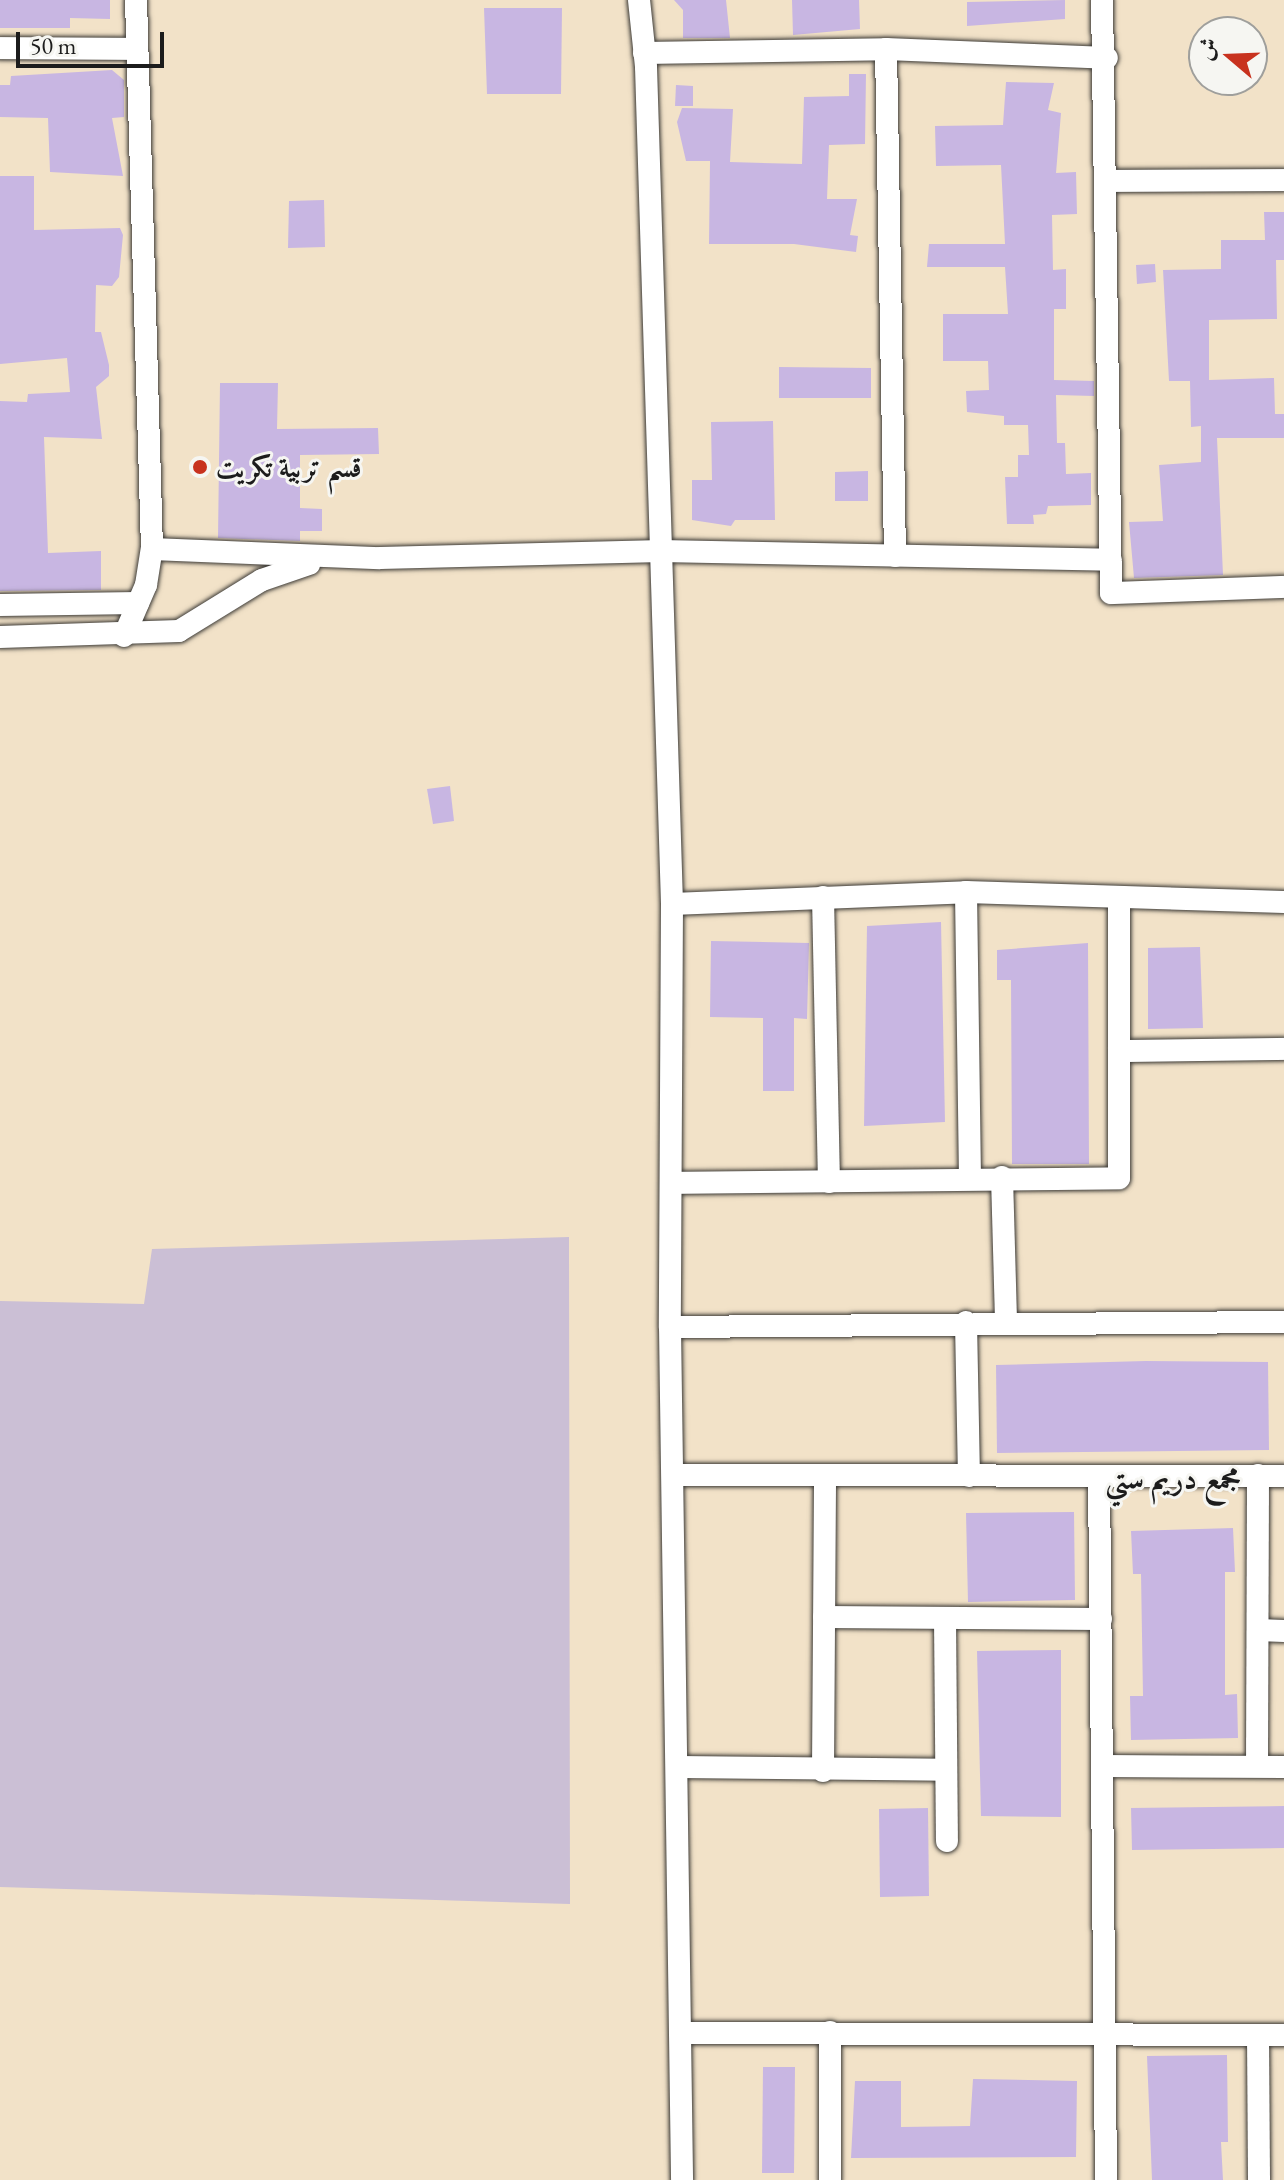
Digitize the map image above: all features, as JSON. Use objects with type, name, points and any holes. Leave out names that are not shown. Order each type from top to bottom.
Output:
[{"type":"street","points":[[124,636],[138,603],[152,549],[136,0]]},
{"type":"street","points":[[639,0],[644,53],[672,904],[670,1327],[679,1767],[682,2180]]},
{"type":"street","points":[[1102,0],[1107,58],[1109,181],[1111,593],[1284,587]]},
{"type":"street","points":[[0,48],[137,49]]},
{"type":"street","points":[[644,53],[886,49],[1107,58]]},
{"type":"street","points":[[886,49],[895,556]]},
{"type":"street","points":[[1109,181],[1284,180]]},
{"type":"street","points":[[152,549],[335,558],[660,551],[1111,560]]},
{"type":"street","points":[[0,637],[124,636],[179,631],[284,569],[335,558]]},
{"type":"street","points":[[0,605],[138,603]]},
{"type":"street","points":[[672,904],[966,892],[1284,902]]},
{"type":"street","points":[[966,892],[970,1178]]},
{"type":"street","points":[[823,897],[829,1182]]},
{"type":"street","points":[[672,1183],[1119,1178],[1119,897]]},
{"type":"street","points":[[1119,1051],[1284,1049]]},
{"type":"street","points":[[1002,1177],[1006,1322]]},
{"type":"street","points":[[670,1327],[966,1322],[1284,1322]]},
{"type":"street","points":[[966,1322],[969,1476]]},
{"type":"street","points":[[673,1475],[1284,1476]]},
{"type":"street","points":[[823,1771],[825,1475]]},
{"type":"street","points":[[1257,1766],[1258,1475]]},
{"type":"street","points":[[1099,1476],[1106,2180]]},
{"type":"street","points":[[824,1617],[1101,1619]]},
{"type":"street","points":[[945,1618],[947,1841]]},
{"type":"street","points":[[1258,1630],[1284,1631]]},
{"type":"street","points":[[1103,1766],[1284,1767]]},
{"type":"street","points":[[679,1767],[946,1770]]},
{"type":"street","points":[[680,2033],[1104,2031],[1284,2035]]},
{"type":"street","points":[[830,2032],[830,2180]]},
{"type":"street","points":[[1258,2035],[1259,2180]]},
{"type":"shaded area","points":[[569,1237],[570,1904],[0,1887],[0,1301],[144,1304],[152,1249]]},
{"type":"building","points":[[0,0],[110,0],[110,19],[70,18],[70,28],[0,28]]},
{"type":"building","points":[[674,0],[726,0],[730,38],[683,38],[683,10]]},
{"type":"building","points":[[792,0],[859,0],[860,29],[793,35]]},
{"type":"building","points":[[1065,0],[1065,19],[967,26],[967,2]]},
{"type":"building","points":[[484,8],[562,8],[561,94],[487,94]]},
{"type":"building","points":[[112,70],[124,80],[124,117],[112,118],[123,176],[50,172],[48,118],[0,117],[0,85],[10,85],[11,76]]},
{"type":"building","points":[[849,74],[866,74],[865,144],[829,145],[827,199],[857,199],[850,235],[858,236],[856,252],[794,244],[709,244],[710,161],[686,161],[677,122],[682,108],[733,109],[730,162],[802,164],[804,97],[849,96]]},
{"type":"building","points":[[1006,82],[1054,83],[1048,110],[1061,113],[1056,173],[1076,172],[1077,214],[1052,215],[1053,270],[1066,269],[1066,309],[1054,309],[1054,380],[1094,381],[1094,396],[1056,395],[1057,443],[1065,443],[1066,474],[1091,473],[1091,505],[1048,506],[1046,514],[1033,515],[1034,524],[1007,524],[1005,477],[1018,477],[1018,455],[1029,455],[1028,425],[1004,425],[1004,416],[967,412],[966,391],[989,390],[988,361],[943,361],[943,314],[1008,314],[1005,267],[927,267],[929,244],[1005,244],[1001,165],[936,166],[935,126],[1003,125]]},
{"type":"building","points":[[676,85],[693,86],[693,106],[675,106]]},
{"type":"building","points":[[0,176],[34,176],[34,230],[120,228],[123,235],[119,277],[112,286],[96,285],[95,332],[101,332],[109,365],[109,376],[96,387],[102,439],[44,437],[48,553],[101,551],[101,590],[0,591],[0,401],[27,402],[28,394],[70,392],[67,358],[0,364]]},
{"type":"building","points":[[324,200],[325,247],[288,248],[289,201]]},
{"type":"building","points":[[1264,212],[1284,212],[1284,260],[1276,260],[1277,319],[1209,320],[1209,380],[1274,378],[1275,414],[1284,414],[1284,438],[1217,438],[1223,575],[1134,578],[1129,522],[1163,521],[1159,465],[1201,462],[1201,426],[1191,427],[1190,381],[1169,381],[1163,270],[1221,269],[1221,240],[1265,240]]},
{"type":"building","points":[[1155,264],[1156,282],[1137,284],[1136,265]]},
{"type":"building","points":[[779,367],[871,368],[871,398],[779,398]]},
{"type":"building","points":[[220,383],[278,383],[277,429],[378,428],[379,454],[300,455],[300,508],[322,509],[322,531],[300,531],[300,541],[218,538]]},
{"type":"building","points":[[773,421],[775,520],[735,520],[731,526],[692,520],[692,480],[712,480],[711,422]]},
{"type":"building","points":[[868,471],[868,501],[835,501],[835,472]]},
{"type":"building","points":[[450,786],[454,821],[433,824],[427,789]]},
{"type":"building","points":[[941,922],[945,1122],[864,1126],[867,926]]},
{"type":"building","points":[[711,941],[809,943],[807,1019],[794,1018],[794,1091],[763,1091],[763,1018],[710,1017]]},
{"type":"building","points":[[1088,943],[1089,1164],[1012,1164],[1011,980],[997,980],[997,950]]},
{"type":"building","points":[[1200,947],[1203,1028],[1148,1029],[1148,948]]},
{"type":"building","points":[[1268,1362],[1269,1450],[997,1453],[996,1365]]},
{"type":"building","points":[[1074,1512],[1075,1600],[968,1602],[966,1513]]},
{"type":"building","points":[[1233,1528],[1235,1572],[1225,1572],[1225,1695],[1237,1694],[1238,1738],[1131,1740],[1130,1696],[1143,1696],[1141,1574],[1133,1574],[1131,1531]]},
{"type":"building","points":[[1061,1650],[1061,1817],[981,1816],[977,1651]]},
{"type":"building","points":[[1284,1806],[1284,1848],[1132,1850],[1131,1808]]},
{"type":"building","points":[[928,1808],[929,1896],[880,1897],[879,1809]]},
{"type":"building","points":[[1227,2055],[1228,2142],[1221,2142],[1223,2180],[1152,2180],[1147,2056]]},
{"type":"building","points":[[763,2067],[795,2067],[794,2173],[762,2173]]},
{"type":"building","points":[[973,2079],[1077,2081],[1076,2157],[851,2158],[855,2081],[901,2081],[901,2127],[970,2126]]},
{"type":"place","name":"قسم تربية تكريت","points":[[200,467]]},
{"type":"district","name":"مجمع دريم ستي","points":[[1173,1479]]}]
